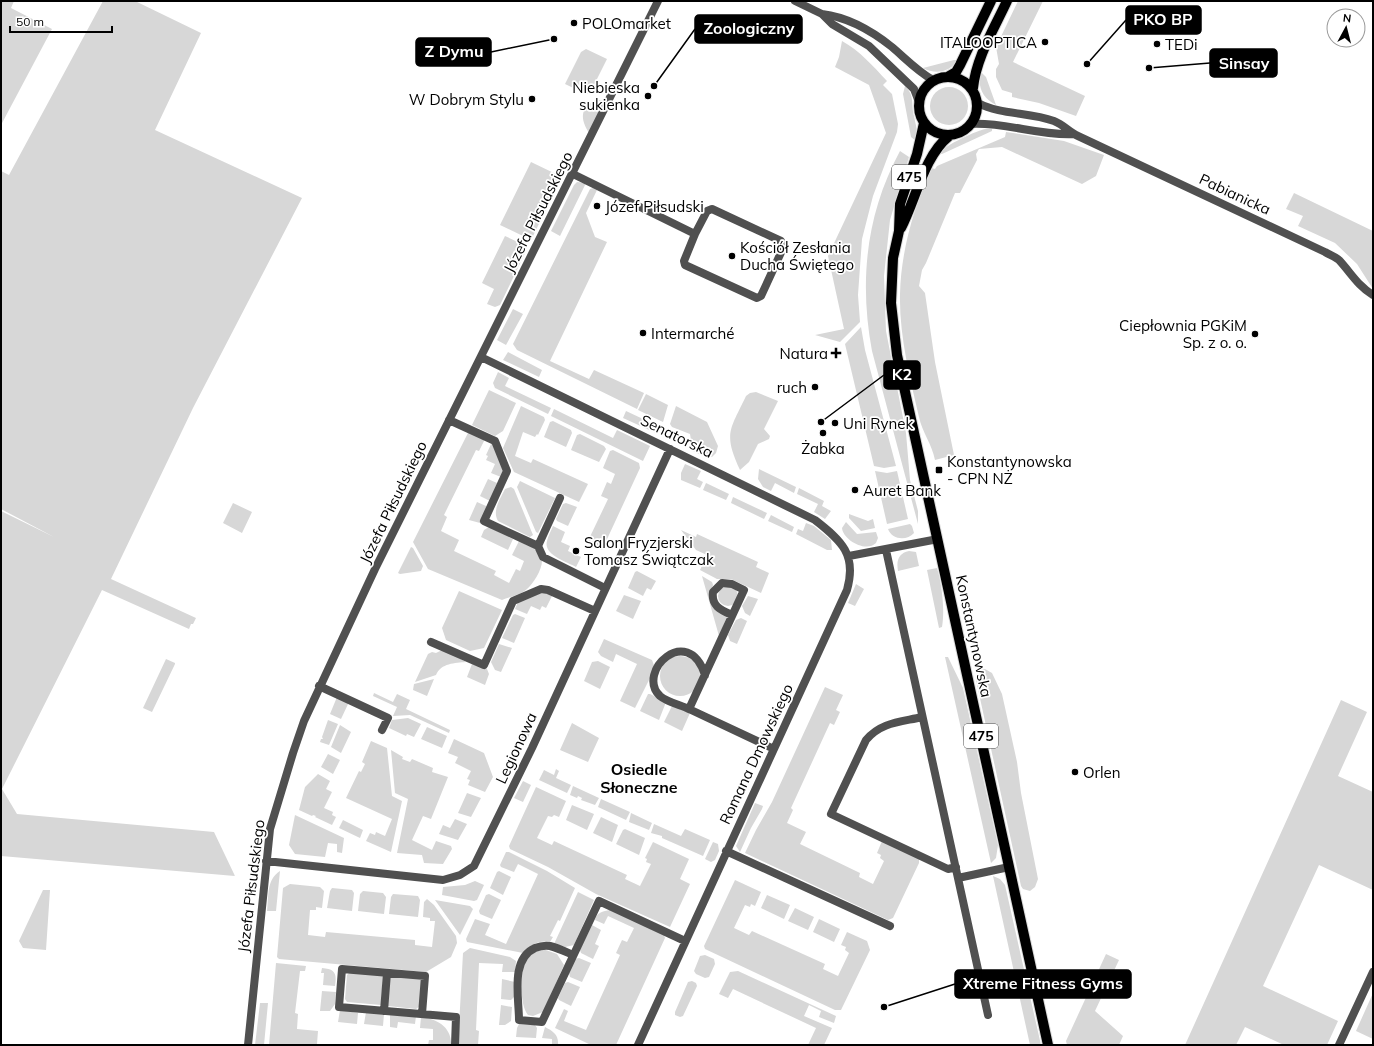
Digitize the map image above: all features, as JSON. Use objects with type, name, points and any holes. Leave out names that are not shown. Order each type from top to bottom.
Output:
[{"type":"main road","points":[[920,102],[924,89],[933,80],[949,76],[956,72],[991,1]]},
{"type":"main road","points":[[973,88],[974,77],[981,57],[1007,1]]},
{"type":"main road","points":[[949,76],[961,79],[973,88],[976,93],[978,103],[976,116],[971,124]]},
{"type":"main road","name":"475","points":[[920,102],[921,115],[924,123]]},
{"type":"main road","points":[[924,123],[935,133],[949,136]]},
{"type":"main road","name":"Konstantynowska","points":[[924,123],[917,154],[900,204],[899,231],[893,258],[891,280],[893,326],[898,355],[1048,1045]]},
{"type":"main road","name":"475","points":[[949,136],[964,131],[971,124]]},
{"type":"main road","name":"Konstantynowska","points":[[899,231],[911,208],[932,154],[940,143],[949,136]]},
{"type":"street","name":"Józefa Piłsudskiego","points":[[248,1045],[270,829],[304,720],[319,686],[658,1]]},
{"type":"street","points":[[795,1],[822,14],[837,16],[875,35],[916,69],[933,80]]},
{"type":"street","points":[[822,14],[832,24],[869,46],[914,89],[920,102]]},
{"type":"street","name":"Pabianicka","points":[[978,103],[991,108],[1053,121],[1065,126],[1074,134],[1338,259],[1364,290],[1373,295]]},
{"type":"street","name":"Pabianicka","points":[[971,124],[996,124],[1054,134],[1074,134]]},
{"type":"street","points":[[572,174],[695,234]]},
{"type":"street","points":[[712,209],[781,241],[784,246],[761,296],[757,298],[685,264],[684,261],[695,234],[706,211],[712,209]]},
{"type":"street","name":"Senatorska","points":[[481,357],[815,520],[842,544],[849,556]]},
{"type":"street","points":[[450,420],[495,442],[507,471],[484,521],[538,546],[543,557],[605,588]]},
{"type":"street","name":"Legionowa","points":[[266,861],[443,880],[460,875],[474,866],[532,748],[670,449]]},
{"type":"street","points":[[538,546],[560,498]]},
{"type":"street","points":[[849,556],[938,539]]},
{"type":"street","points":[[886,550],[988,1015]]},
{"type":"street","name":"Romana Dmowskiego","points":[[638,1045],[847,590],[850,573],[849,556]]},
{"type":"street","points":[[431,642],[484,665],[513,601],[541,590],[548,590],[595,611]]},
{"type":"street","points":[[689,709],[732,615]]},
{"type":"street","points":[[705,675],[701,664],[694,656],[686,652],[676,652],[667,655],[659,663],[654,682],[656,690],[661,696],[774,749]]},
{"type":"street","points":[[319,686],[388,718],[382,730]]},
{"type":"street","points":[[922,717],[881,726],[874,731],[866,740],[831,814],[948,869],[956,867]]},
{"type":"street","points":[[726,851],[890,926]]},
{"type":"street","points":[[958,878],[1009,867]]},
{"type":"street","points":[[573,955],[550,946],[541,946],[529,951],[522,958],[519,968],[520,1020],[542,1022],[599,901],[685,941]]},
{"type":"street","points":[[422,1014],[425,976],[342,969],[339,1007],[456,1017],[455,1045]]},
{"type":"street","points":[[1340,1045],[1373,972]]},
{"type":"street","points":[[384,1010],[387,973]]},
{"type":"shaded area","points":[[1,1],[14,1],[11,8],[52,29],[1,125]]},
{"type":"shaded area","points":[[103,1],[135,1],[201,33],[155,130],[302,198],[193,408],[111,579],[196,618],[193,624],[191,624],[189,629],[102,590],[2,789],[17,814],[214,832],[235,876],[1,856],[1,511],[54,537],[1,509],[1,171],[9,175]]},
{"type":"shaded area","points":[[1018,1],[1043,1],[1013,62],[1085,96],[1076,116],[1039,103],[1012,97],[1012,93],[1002,90],[996,77],[996,69],[999,64],[996,47]]},
{"type":"shaded area","points":[[842,41],[860,54],[887,81],[883,85],[892,94],[898,124],[897,132],[873,196],[862,239],[858,295],[860,322],[840,342],[815,335],[844,329],[828,256],[886,133],[869,85],[835,67],[839,57]]},
{"type":"shaded area","points":[[586,49],[607,59],[590,93],[586,94],[565,84],[581,52]]},
{"type":"shaded area","points":[[958,60],[947,70],[938,72],[923,68]]},
{"type":"shaded area","points":[[981,72],[986,77],[996,105],[987,99],[980,87]]},
{"type":"shaded area","points":[[905,86],[911,97],[917,134],[916,141],[911,137],[903,94]]},
{"type":"shaded area","points":[[949,87],[959,90],[965,96],[968,106],[965,116],[959,122],[949,125],[939,122],[933,116],[930,106],[933,96],[939,90]]},
{"type":"shaded area","points":[[595,100],[609,100],[591,136],[583,121],[583,116],[586,108]]},
{"type":"shaded area","points":[[992,129],[992,131],[942,154],[939,153],[947,146],[976,132]]},
{"type":"shaded area","points":[[1006,132],[1064,141],[1104,155],[1096,176],[1082,184],[1002,147],[979,149],[976,154],[977,160],[960,193],[955,193],[922,270],[919,286],[925,293],[935,362],[954,455],[935,460],[932,449],[920,422],[903,341],[900,294],[906,245],[919,198],[931,168],[935,169],[937,166],[1005,137]]},
{"type":"shaded area","points":[[900,151],[909,157],[890,220],[884,276],[886,331],[906,433],[910,480],[918,511],[918,524],[872,351],[866,299],[868,248],[873,224],[879,199]]},
{"type":"shaded area","points":[[531,162],[558,175],[561,179],[533,236],[523,236],[500,225]]},
{"type":"shaded area","points":[[577,182],[586,183],[560,236],[551,231],[574,185]]},
{"type":"shaded area","points":[[593,188],[597,190],[586,213],[595,237],[607,242],[550,361],[589,379],[594,370],[644,393],[637,409],[517,350],[513,344],[590,189]]},
{"type":"shaded area","points":[[1294,193],[1373,231],[1373,289],[1357,264],[1335,243],[1298,226],[1303,216],[1286,209]]},
{"type":"shaded area","points":[[505,236],[520,243],[526,251],[500,305],[495,307],[487,304],[494,289],[482,283]]},
{"type":"shaded area","points":[[513,309],[523,314],[506,345],[497,340]]},
{"type":"shaded area","points":[[861,327],[865,350],[896,466],[884,468],[874,466],[845,344]]},
{"type":"shaded area","points":[[508,352],[542,370],[539,377],[503,360]]},
{"type":"shaded area","points":[[498,372],[509,378],[505,386],[551,408],[548,414],[495,388],[493,383]]},
{"type":"shaded area","points":[[489,390],[516,403],[503,431],[495,436],[472,425]]},
{"type":"shaded area","points":[[756,392],[778,401],[764,429],[770,436],[769,439],[758,444],[749,462],[740,470],[732,448],[730,439],[731,432],[746,396],[750,393]]},
{"type":"shaded area","points":[[646,394],[668,405],[663,422],[638,410]]},
{"type":"shaded area","points":[[521,406],[544,417],[545,420],[538,435],[537,434],[535,437],[523,432],[515,456],[531,463],[533,459],[588,484],[579,502],[514,472],[503,448]]},
{"type":"shaded area","points":[[676,406],[707,422],[718,446],[716,453],[712,457],[705,457],[693,451],[697,443],[691,440],[690,434],[672,427],[670,424]]},
{"type":"shaded area","points":[[554,409],[613,438],[617,430],[650,446],[643,461],[551,416]]},
{"type":"shaded area","points":[[626,411],[658,426],[656,433],[623,418]]},
{"type":"shaded area","points":[[553,421],[571,430],[572,433],[566,447],[544,437],[550,422]]},
{"type":"shaded area","points":[[469,431],[485,439],[479,451],[476,450],[444,515],[447,517],[441,531],[459,540],[454,551],[496,571],[494,575],[509,583],[516,569],[520,571],[524,561],[512,555],[519,541],[538,551],[542,560],[540,571],[527,589],[502,600],[428,569],[413,542]]},
{"type":"shaded area","points":[[580,434],[604,446],[606,449],[599,462],[571,450],[577,435]]},
{"type":"shaded area","points":[[492,442],[505,469],[501,477],[491,473],[495,464],[486,460],[488,456],[486,455]]},
{"type":"shaded area","points":[[613,450],[639,463],[640,468],[602,550],[587,543],[608,499],[601,496],[607,482],[611,484],[615,474],[603,468],[610,451]]},
{"type":"shaded area","points":[[685,464],[701,471],[697,479],[703,482],[700,488],[681,480],[681,473]]},
{"type":"shaded area","points":[[759,469],[796,487],[794,493],[775,483],[771,491],[763,487],[758,479]]},
{"type":"shaded area","points":[[875,471],[887,473],[897,471],[908,519],[887,524]]},
{"type":"shaded area","points":[[488,479],[497,483],[490,501],[480,496]]},
{"type":"shaded area","points":[[520,481],[555,498],[538,533],[536,532],[517,487]]},
{"type":"shaded area","points":[[706,483],[729,494],[726,500],[703,490]]},
{"type":"shaded area","points":[[511,487],[514,489],[533,535],[530,537],[498,521],[496,517],[497,505],[505,489]]},
{"type":"shaded area","points":[[799,488],[824,501],[822,506],[831,511],[825,519],[814,512],[818,504],[797,494]]},
{"type":"shaded area","points":[[733,497],[767,513],[764,519],[731,503]]},
{"type":"shaded area","points":[[477,502],[486,506],[487,508],[480,523],[469,520]]},
{"type":"shaded area","points":[[233,503],[252,512],[242,533],[223,523]]},
{"type":"shaded area","points":[[566,503],[577,507],[568,526],[557,521],[556,519],[563,504]]},
{"type":"shaded area","points":[[849,514],[868,521],[873,519],[875,528],[861,531],[849,518]]},
{"type":"shaded area","points":[[771,515],[794,527],[792,532],[768,521]]},
{"type":"shaded area","points":[[846,522],[857,534],[876,532],[878,538],[876,543],[867,547],[851,541],[843,532],[842,528]]},
{"type":"shaded area","points":[[806,523],[814,526],[831,540],[832,550],[827,550],[796,534],[798,529],[803,531]]},
{"type":"shaded area","points":[[910,524],[914,533],[911,536],[904,538],[896,537],[890,533],[888,529]]},
{"type":"shaded area","points":[[553,526],[565,532],[561,542],[570,546],[568,551],[581,557],[576,567],[552,554],[549,550],[547,541]]},
{"type":"shaded area","points":[[489,527],[513,539],[508,550],[481,537],[484,530]]},
{"type":"shaded area","points":[[681,530],[696,537],[697,534],[758,562],[756,567],[769,573],[761,593],[731,579],[717,579],[700,570],[707,555],[696,550]]},
{"type":"shaded area","points":[[411,547],[423,566],[421,571],[400,574],[398,573]]},
{"type":"shaded area","points":[[909,551],[916,552],[919,566],[898,571],[897,564],[899,558],[903,553]]},
{"type":"shaded area","points":[[937,568],[942,589],[943,605],[942,627],[939,628],[927,570]]},
{"type":"shaded area","points":[[637,571],[656,581],[651,590],[647,588],[643,596],[628,588],[635,572]]},
{"type":"shaded area","points":[[702,576],[712,582],[713,585],[710,593],[727,617],[719,636]]},
{"type":"shaded area","points":[[856,584],[864,589],[855,606],[848,603]]},
{"type":"shaded area","points":[[728,586],[735,589],[738,596],[735,603],[728,606],[721,603],[718,596],[721,589]]},
{"type":"shaded area","points":[[459,591],[502,610],[484,648],[470,651],[446,640],[442,628]]},
{"type":"shaded area","points":[[541,593],[553,594],[546,608],[542,606],[540,610],[531,606],[527,614],[515,609],[518,602]]},
{"type":"shaded area","points":[[624,595],[641,601],[633,619],[616,611]]},
{"type":"shaded area","points":[[748,596],[758,599],[750,616],[745,613],[742,606]]},
{"type":"shaded area","points":[[515,614],[525,618],[514,643],[502,638],[513,615]]},
{"type":"shaded area","points":[[741,618],[747,621],[737,644],[730,641],[728,635],[736,620]]},
{"type":"shaded area","points":[[604,639],[652,660],[655,668],[635,708],[620,701],[637,664],[616,654],[613,662],[601,656],[598,652]]},
{"type":"shaded area","points":[[499,644],[512,648],[501,672],[495,670],[491,662]]},
{"type":"shaded area","points":[[444,649],[466,662],[453,663],[445,666],[438,671],[436,675],[415,682],[428,654],[432,652],[436,653]]},
{"type":"shaded area","points":[[684,656],[691,659],[697,665],[700,676],[699,684],[691,693],[684,696],[676,696],[669,693],[661,684],[660,672],[663,665],[672,657]]},
{"type":"shaded area","points":[[945,657],[948,657],[963,688],[998,845],[996,858],[991,863]]},
{"type":"shaded area","points":[[166,659],[175,664],[152,712],[143,708]]},
{"type":"shaded area","points":[[598,661],[610,667],[600,689],[584,681],[592,662]]},
{"type":"shaded area","points":[[472,664],[487,669],[489,674],[485,685],[467,677]]},
{"type":"shaded area","points":[[981,669],[985,669],[992,673],[1002,694],[1017,762],[1021,793],[1038,879],[1035,887],[1030,891],[1023,889],[1021,886],[976,680]]},
{"type":"shaded area","points":[[434,679],[427,696],[413,690],[414,684]]},
{"type":"shaded area","points":[[825,687],[843,695],[836,710],[840,712],[834,725],[830,723],[791,808],[793,810],[787,823],[806,832],[800,844],[860,873],[859,877],[873,884],[884,861],[880,858],[881,855],[877,853],[882,841],[919,858],[919,863],[893,918],[888,920],[745,853],[772,802]]},
{"type":"shaded area","points":[[374,693],[393,702],[397,694],[410,700],[406,709],[450,730],[449,733],[410,715],[393,716],[397,707],[373,696]]},
{"type":"shaded area","points":[[648,694],[666,702],[659,720],[640,711]]},
{"type":"shaded area","points":[[337,697],[349,702],[341,719],[330,714]]},
{"type":"shaded area","points":[[1341,700],[1367,712],[1338,776],[1373,792],[1373,890],[1319,865],[1263,986],[1338,1021],[1327,1045],[1284,1045],[1245,1027],[1236,1045],[1185,1045]]},
{"type":"shaded area","points":[[672,706],[690,713],[682,731],[664,722]]},
{"type":"shaded area","points":[[408,718],[421,724],[414,737],[407,734],[406,736],[389,728],[392,720]]},
{"type":"shaded area","points":[[328,720],[338,724],[329,745],[320,742],[321,739],[323,739],[322,737]]},
{"type":"shaded area","points":[[526,722],[533,726],[526,742],[518,741]]},
{"type":"shaded area","points":[[572,723],[599,738],[588,762],[560,750]]},
{"type":"shaded area","points":[[340,725],[351,732],[341,753],[331,747]]},
{"type":"shaded area","points":[[427,727],[447,736],[442,748],[421,739]]},
{"type":"shaded area","points":[[454,739],[484,753],[493,777],[485,792],[468,785],[470,780],[467,779],[471,771],[455,763],[458,757],[448,753]]},
{"type":"shaded area","points":[[371,741],[387,748],[392,796],[402,801],[391,852],[366,841],[370,833],[375,835],[376,832],[385,836],[392,819],[346,798],[359,771],[361,772],[365,764],[362,762]]},
{"type":"shaded area","points":[[391,750],[403,757],[402,759],[410,762],[412,759],[433,768],[432,772],[448,777],[431,819],[423,816],[412,840],[432,850],[436,841],[451,846],[452,849],[443,864],[424,863],[422,855],[397,853],[408,799],[395,793]]},
{"type":"shaded area","points":[[328,754],[340,760],[333,774],[321,767]]},
{"type":"shaded area","points":[[556,769],[559,771],[556,778],[571,785],[567,793],[539,780],[544,770],[554,775]]},
{"type":"shaded area","points":[[318,774],[330,781],[326,789],[332,792],[324,808],[333,812],[332,815],[336,817],[332,825],[315,817],[316,816],[312,816],[299,810],[305,787]]},
{"type":"shaded area","points":[[523,781],[531,785],[523,802],[514,798]]},
{"type":"shaded area","points":[[573,786],[599,798],[595,805],[581,800],[582,798],[578,796],[577,798],[570,795]]},
{"type":"shaded area","points":[[536,787],[566,801],[559,817],[554,815],[552,817],[548,816],[537,838],[552,845],[554,841],[627,875],[625,879],[640,886],[651,864],[646,862],[647,859],[645,858],[653,842],[689,859],[680,879],[690,884],[670,927],[596,894],[548,867],[510,849],[509,846]]},
{"type":"shaded area","points":[[467,793],[481,798],[471,817],[458,813]]},
{"type":"shaded area","points":[[601,799],[630,812],[626,820],[598,807]]},
{"type":"shaded area","points":[[755,803],[763,806],[740,852],[736,846]]},
{"type":"shaded area","points":[[572,805],[594,814],[587,830],[566,820]]},
{"type":"shaded area","points":[[631,813],[652,823],[649,830],[629,822]]},
{"type":"shaded area","points":[[295,815],[344,838],[342,853],[337,852],[337,844],[328,843],[325,857],[295,854],[289,845]]},
{"type":"shaded area","points":[[601,817],[618,825],[612,842],[593,833]]},
{"type":"shaded area","points":[[455,819],[467,824],[458,840],[439,834],[443,825],[450,828]]},
{"type":"shaded area","points":[[343,820],[363,830],[360,838],[339,828]]},
{"type":"shaded area","points":[[654,824],[681,836],[685,829],[710,840],[703,856],[662,838],[662,836],[651,833]]},
{"type":"shaded area","points":[[625,829],[645,838],[639,855],[616,844],[623,830]]},
{"type":"shaded area","points":[[713,842],[718,844],[719,851],[715,860],[711,862],[705,859]]},
{"type":"shaded area","points":[[506,852],[509,852],[547,871],[575,888],[560,921],[558,920],[550,936],[553,937],[550,942],[535,943],[523,953],[467,942],[466,939],[475,919],[490,924],[485,935],[506,944],[538,874],[518,864],[514,872],[501,867],[500,865]]},
{"type":"shaded area","points":[[280,871],[276,911],[267,911],[270,884],[272,879]]},
{"type":"shaded area","points":[[499,871],[511,877],[503,895],[490,888],[497,872]]},
{"type":"shaded area","points":[[993,876],[1000,879],[1005,885],[1041,1045],[1030,1045]]},
{"type":"shaded area","points":[[735,880],[761,892],[755,906],[751,904],[750,907],[745,905],[734,928],[749,935],[752,931],[825,964],[823,969],[838,976],[849,953],[845,950],[846,947],[841,945],[847,932],[867,941],[870,950],[841,1010],[835,1010],[705,949],[704,946]]},
{"type":"shaded area","points":[[475,881],[484,885],[477,900],[474,901],[442,895],[443,887],[465,885]]},
{"type":"shaded area","points":[[290,884],[320,887],[324,891],[322,908],[316,907],[316,910],[310,910],[308,935],[325,937],[326,932],[415,940],[415,945],[432,947],[435,921],[430,921],[430,918],[423,917],[424,902],[427,899],[434,905],[456,936],[457,943],[451,957],[426,972],[279,959],[277,957],[283,888]]},
{"type":"shaded area","points":[[332,888],[352,890],[354,893],[352,911],[327,908],[330,891]]},
{"type":"shaded area","points":[[43,890],[50,890],[46,950],[23,948],[19,941]]},
{"type":"shaded area","points":[[363,891],[383,893],[386,897],[384,914],[358,911],[360,894]]},
{"type":"shaded area","points":[[578,892],[594,900],[574,945],[565,947],[554,944]]},
{"type":"shaded area","points":[[393,894],[418,896],[420,900],[418,917],[389,914],[391,897]]},
{"type":"shaded area","points":[[489,894],[501,900],[492,919],[480,914],[479,911],[486,895]]},
{"type":"shaded area","points":[[767,895],[790,905],[784,919],[761,908]]},
{"type":"shaded area","points":[[435,900],[470,906],[473,909],[460,935]]},
{"type":"shaded area","points":[[795,908],[814,917],[808,930],[788,921]]},
{"type":"shaded area","points":[[610,910],[664,935],[665,938],[616,1045],[591,1045],[555,1028],[564,1009],[568,1011],[564,1021],[586,1030],[620,955],[616,953],[622,940],[627,942],[634,928],[608,916],[604,924],[595,920],[600,913]]},
{"type":"shaded area","points":[[819,919],[840,929],[834,942],[813,932]]},
{"type":"shaded area","points":[[592,925],[601,930],[595,944],[599,946],[593,959],[581,953],[580,950]]},
{"type":"shaded area","points":[[470,948],[510,957],[516,961],[515,972],[502,972],[503,964],[479,963],[476,1030],[479,1031],[478,1045],[458,1045],[463,953]]},
{"type":"shaded area","points":[[543,949],[557,954],[564,965],[543,1012],[533,1016],[528,1015],[523,1004],[521,989],[522,973],[527,959]]},
{"type":"shaded area","points":[[1106,954],[1119,960],[1095,1011],[1123,1036],[1119,1045],[1067,1045],[1066,1041]]},
{"type":"shaded area","points":[[705,955],[714,959],[715,964],[709,977],[705,978],[696,974],[694,971],[700,956]]},
{"type":"shaded area","points":[[579,958],[591,963],[582,982],[570,977],[569,973],[575,959]]},
{"type":"shaded area","points":[[276,963],[306,966],[305,971],[300,971],[295,1013],[298,1014],[297,1029],[318,1031],[317,1044],[324,1045],[269,1045]]},
{"type":"shaded area","points":[[322,968],[330,969],[334,972],[336,978],[335,986],[323,985],[324,973],[321,973]]},
{"type":"shaded area","points":[[738,971],[836,1016],[834,1023],[819,1017],[821,1011],[809,1005],[804,1016],[832,1028],[824,1045],[808,1045],[816,1028],[733,989],[728,998],[719,994],[730,972]]},
{"type":"shaded area","points":[[350,972],[383,975],[381,1005],[347,1002],[345,999],[347,975]]},
{"type":"shaded area","points":[[391,975],[419,978],[422,981],[420,1006],[416,1009],[388,1006],[388,978]]},
{"type":"shaded area","points":[[502,979],[515,982],[514,997],[511,1000],[501,999]]},
{"type":"shaded area","points":[[692,981],[696,983],[697,986],[683,1016],[680,1017],[675,1015],[688,982]]},
{"type":"shaded area","points":[[568,982],[580,987],[571,1006],[558,998],[565,983]]},
{"type":"shaded area","points":[[322,991],[336,992],[335,1004],[330,1011],[320,1011]]},
{"type":"shaded area","points":[[1373,993],[1373,1039],[1356,1031]]},
{"type":"shaded area","points":[[260,1003],[268,1003],[264,1045],[255,1045]]},
{"type":"shaded area","points":[[501,1005],[512,1007],[511,1021],[505,1025],[499,1025]]},
{"type":"shaded area","points":[[340,1010],[358,1013],[357,1024],[338,1022]]},
{"type":"shaded area","points":[[366,1012],[384,1014],[383,1026],[364,1024]]},
{"type":"shaded area","points":[[390,1015],[416,1016],[415,1024],[398,1022],[397,1028],[390,1027]]},
{"type":"shaded area","points":[[421,1017],[433,1020],[442,1025],[449,1033],[451,1045],[428,1045],[429,1040],[433,1040],[433,1029],[420,1028]]},
{"type":"shaded area","points":[[519,1024],[535,1025],[537,1028],[536,1038],[516,1037]]},
{"type":"shaded area","points":[[545,1027],[555,1034],[558,1039],[558,1045],[552,1045],[552,1039],[542,1038]]},
{"type":"place","name":"POLOmarket","points":[[574,23]]},
{"type":"place","name":"Z Dymu","points":[[554,39]]},
{"type":"place","name":"ITALOOPTICA","points":[[1045,42]]},
{"type":"place","name":"TEDi","points":[[1157,44]]},
{"type":"place","name":"PKO BP","points":[[1087,64]]},
{"type":"place","name":"Sinsay","points":[[1149,68]]},
{"type":"place","name":"Zoologiczny","points":[[654,86]]},
{"type":"place","name":"Niebieska sukienka","points":[[648,96]]},
{"type":"place","name":"W Dobrym Stylu","points":[[532,99]]},
{"type":"place","name":"Józef Piłsudski","points":[[597,206]]},
{"type":"place","name":"Kościół Zesłania Ducha Świętego","points":[[732,256]]},
{"type":"place","name":"Intermarché","points":[[643,333]]},
{"type":"place","name":"Ciepłownia PGKiM Sp. z o. o.","points":[[1255,334]]},
{"type":"place","name":"Natura","points":[[836,353]]},
{"type":"place","name":"ruch","points":[[815,387]]},
{"type":"place","name":"K2","points":[[821,422]]},
{"type":"place","name":"Uni Rynek","points":[[835,423]]},
{"type":"place","name":"Żabka","points":[[823,433]]},
{"type":"place","name":"Konstantynowska - CPN NŻ","points":[[939,470]]},
{"type":"place","name":"Auret Bank","points":[[855,490]]},
{"type":"place","name":"Salon Fryzjerski Tomasz Świątczak","points":[[576,551]]},
{"type":"place","name":"Orlen","points":[[1075,772]]},
{"type":"place","name":"Xtreme Fitness Gyms","points":[[884,1007]]},
{"type":"district","name":"Osiedle Słoneczne","points":[[639,778]]}]
